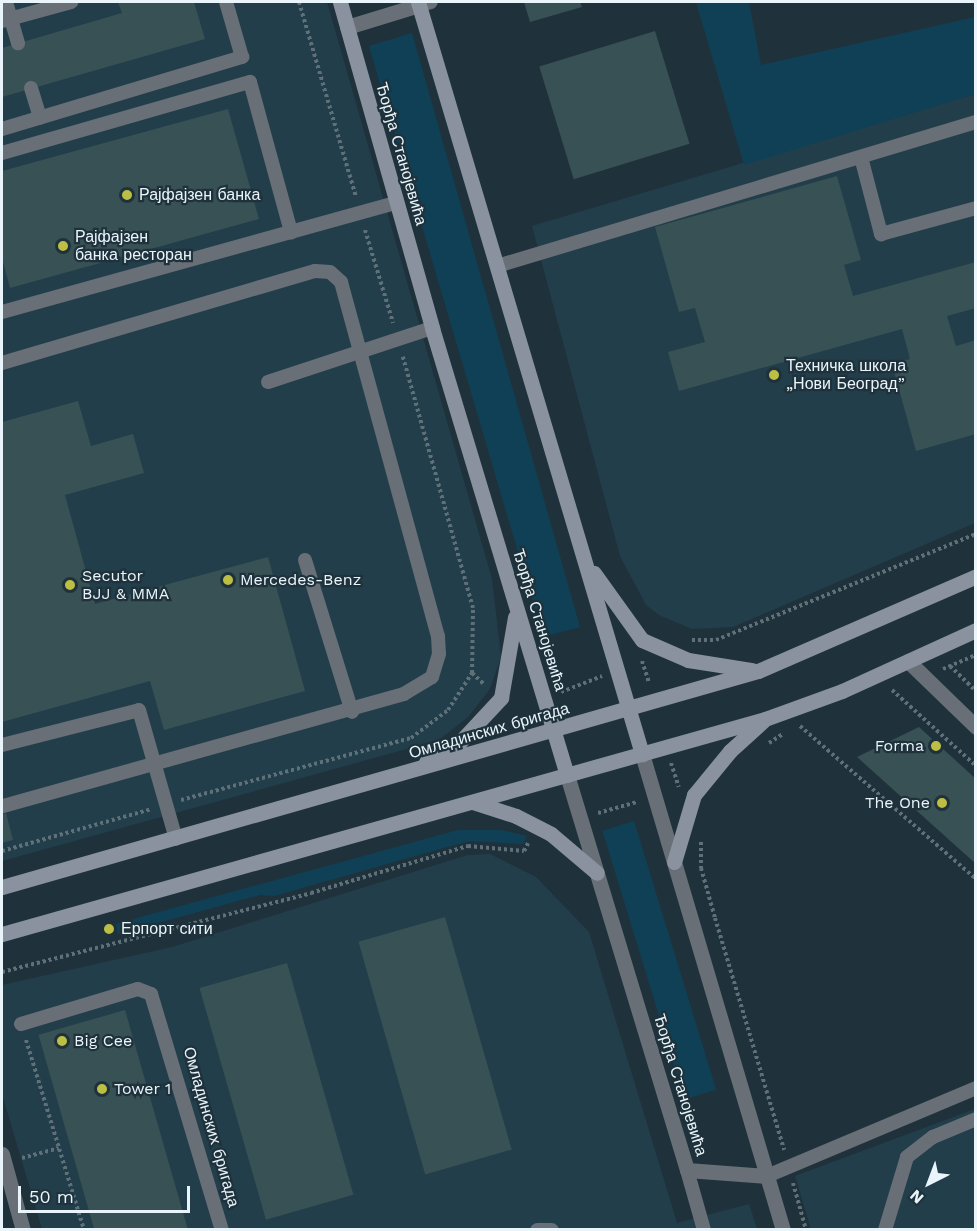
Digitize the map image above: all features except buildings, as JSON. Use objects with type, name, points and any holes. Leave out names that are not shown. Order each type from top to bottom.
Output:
[{"type":"main road","name":"Ђорђа Станојевића","points":[[340,2],[432,328],[567,775]]},
{"type":"main road","points":[[423,3],[642,754]]},
{"type":"main road","points":[[583,557],[627,624],[642,640],[665,652],[758,671]]},
{"type":"main road","name":"Омладинских бригада","points":[[2,887],[407,774],[758,671],[975,576]]},
{"type":"main road","points":[[407,774],[459,742],[501,698],[514,641],[516,605]]},
{"type":"main road","points":[[2,934],[765,718],[908,661],[975,630]]},
{"type":"main road","points":[[674,862],[687,793],[765,718]]},
{"type":"main road","points":[[472,802],[516,816],[551,834],[597,873]]},
{"type":"street","points":[[346,27],[423,3]]},
{"type":"street","points":[[908,661],[975,727]]},
{"type":"street","points":[[642,754],[783,1230]]},
{"type":"street","name":"Ђорђа Станојевића","points":[[567,775],[687,1170],[767,1176]]},
{"type":"street","points":[[3,1158],[6,1187],[23,1230]]},
{"type":"street","points":[[537,1230],[551,1230]]},
{"type":"lane","points":[[6,2],[6,20],[18,43]]},
{"type":"lane","points":[[6,20],[70,2]]},
{"type":"lane","points":[[2,129],[242,57],[226,2]]},
{"type":"lane","points":[[2,153],[250,82],[291,232]]},
{"type":"lane","points":[[31,88],[40,118]]},
{"type":"lane","points":[[498,266],[975,124]]},
{"type":"lane","points":[[861,157],[881,234],[975,208]]},
{"type":"lane","points":[[2,312],[396,203]]},
{"type":"lane","points":[[2,363],[315,271],[330,272],[341,282],[438,636],[439,654],[432,677],[422,684],[351,712],[2,806]]},
{"type":"lane","points":[[268,381],[432,328]]},
{"type":"lane","points":[[305,560],[351,712]]},
{"type":"lane","points":[[2,746],[139,710],[176,839]]},
{"type":"lane","name":"Омладинских бригада","points":[[21,1024],[138,989],[151,994],[222,1230]]},
{"type":"lane","points":[[767,1176],[975,1088]]},
{"type":"lane","points":[[886,1223],[906,1157],[933,1137],[975,1119]]},
{"type":"lane","points":[[687,1170],[705,1229]]},
{"type":"path","points":[[544,698],[665,652],[672,633],[716,640],[975,534]]},
{"type":"path","points":[[882,694],[975,655]]},
{"type":"path","points":[[642,661],[654,701]]},
{"type":"path","points":[[950,666],[975,691]]},
{"type":"path","points":[[2,851],[411,738],[448,710],[472,674]]},
{"type":"path","points":[[892,690],[975,766]]},
{"type":"path","points":[[794,729],[811,722]]},
{"type":"path","points":[[800,726],[975,879]]},
{"type":"path","points":[[760,749],[788,731]]},
{"type":"path","points":[[580,818],[655,797],[687,793],[667,747]]},
{"type":"path","points":[[700,834],[701,868],[806,1230]]},
{"type":"path","points":[[2,972],[311,893],[468,846],[524,850],[530,839]]},
{"type":"path","points":[[21,1024],[84,1230]]},
{"type":"path","points":[[3,1158],[59,1148]]},
{"type":"shaded area","points":[[2,2],[327,2],[492,579],[501,657],[490,689],[468,717],[439,740],[2,861]]},
{"type":"shaded area","points":[[696,2],[749,2],[761,65],[975,17],[975,94],[744,165]]},
{"type":"shaded area","points":[[412,33],[580,627],[543,637],[369,46]]},
{"type":"shaded area","name":"Техничка школа „Нови Београд”","points":[[975,94],[975,523],[733,627],[692,629],[659,615],[646,605],[620,556],[532,226]]},
{"type":"shaded area","points":[[634,821],[716,1090],[685,1099],[602,831]]},
{"type":"shaded area","points":[[458,830],[501,830],[527,836],[523,844],[471,841],[274,896],[260,895],[118,934],[115,924]]},
{"type":"shaded area","points":[[490,854],[536,877],[589,932],[677,1223],[749,1204],[757,1229],[42,1229],[2,1094],[2,985],[172,947],[468,855]]},
{"type":"shaded area","points":[[975,1109],[975,1229],[811,1229],[795,1176]]},
{"type":"place","name":"Рајфајзен банка","points":[[127,195]]},
{"type":"place","name":"Рајфајзен банка ресторан","points":[[63,246]]},
{"type":"place","name":"Техничка школа „Нови Београд”","points":[[774,375]]},
{"type":"place","name":"Mercedes-Benz","points":[[228,580]]},
{"type":"place","name":"Secutor BJJ & MMA","points":[[70,585]]},
{"type":"place","name":"Forma","points":[[936,746]]},
{"type":"place","name":"The One","points":[[942,803]]},
{"type":"place","name":"Ерпорт сити","points":[[109,929]]},
{"type":"place","name":"Big Cee","points":[[62,1041]]},
{"type":"place","name":"Tower 1","points":[[102,1089]]}]
